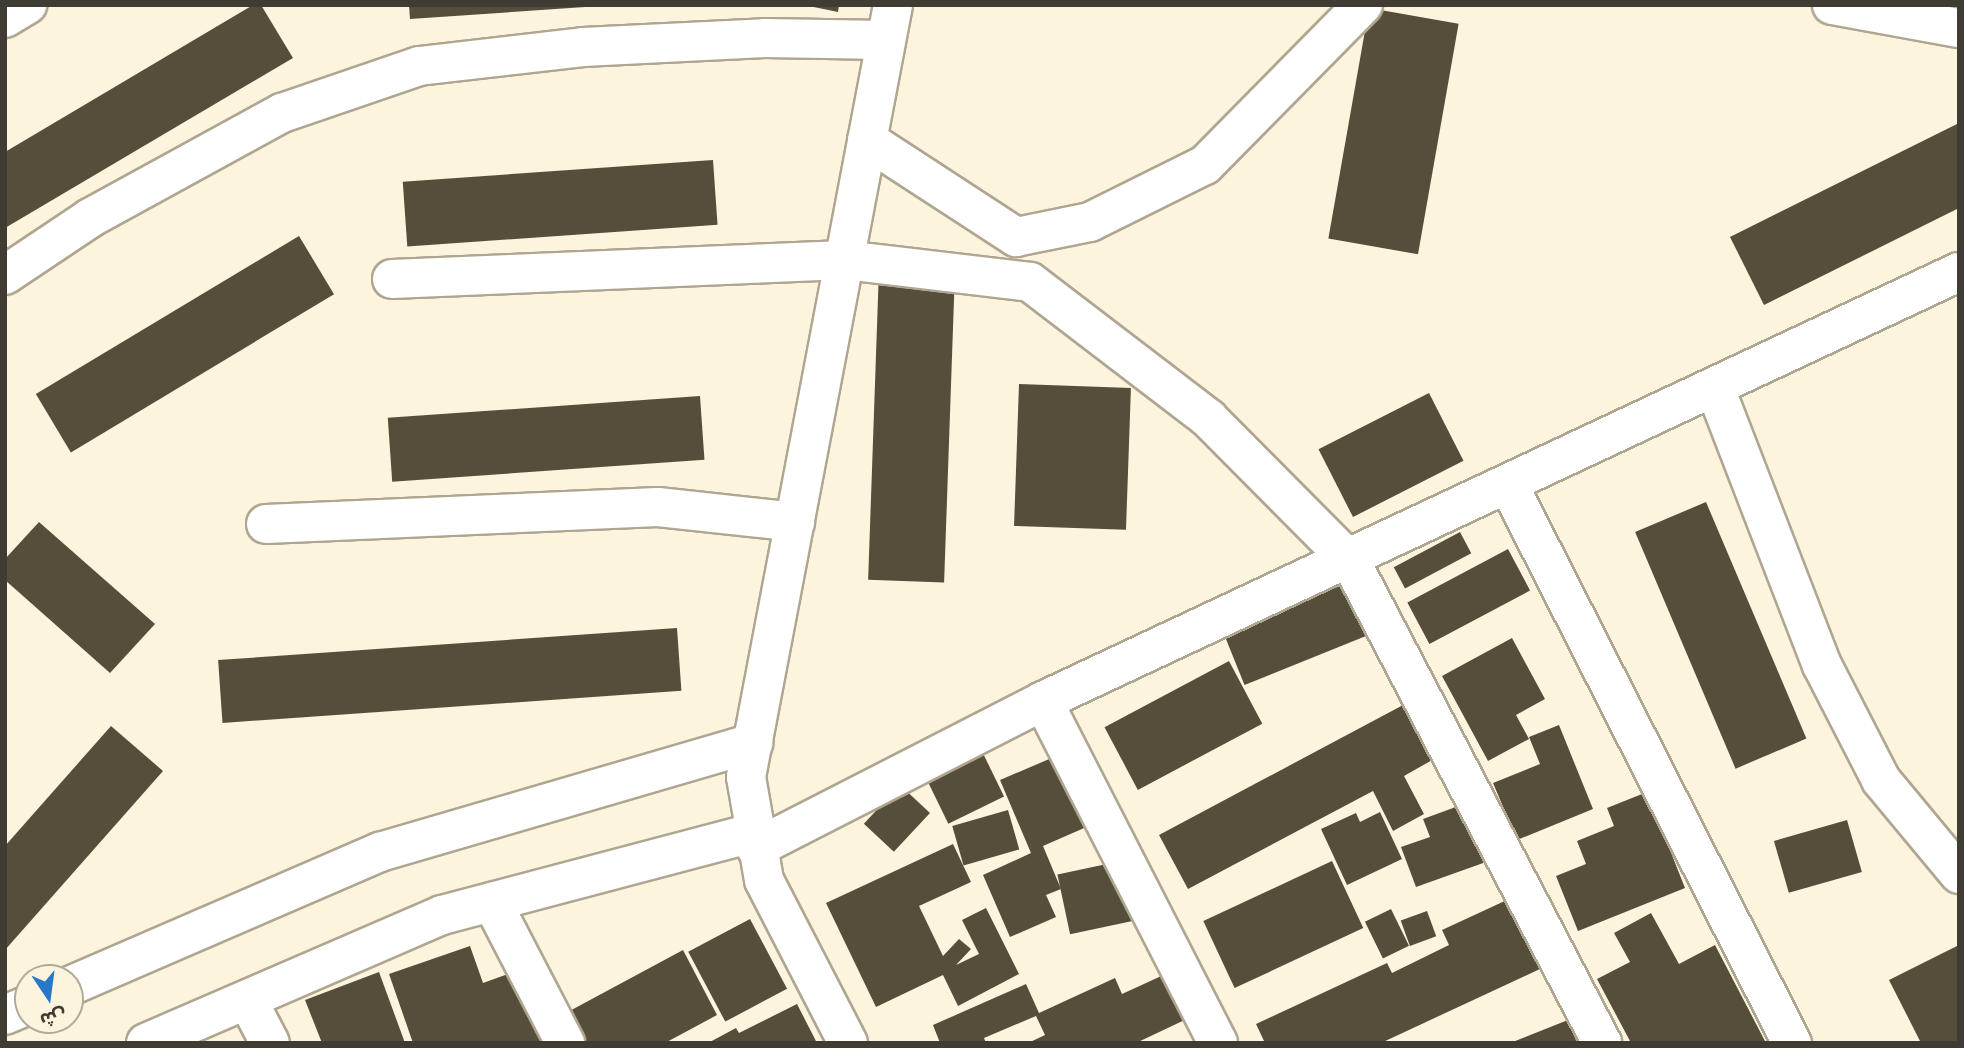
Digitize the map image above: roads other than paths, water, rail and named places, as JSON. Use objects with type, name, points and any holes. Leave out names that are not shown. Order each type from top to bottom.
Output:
[{"type":"street","points":[[5,18],[27,5]]},
{"type":"street","points":[[867,140],[1016,237],[1090,222],[1205,164],[1363,5]]},
{"type":"street","points":[[1832,5],[1880,10],[1959,28]]},
{"type":"street","points":[[5,275],[90,218],[282,113],[419,66],[583,47],[765,38],[891,14],[746,777],[754,840],[764,880],[848,1043]]},
{"type":"street","points":[[392,279],[844,260],[1030,282],[1209,419],[1351,562],[1602,1043]]},
{"type":"street","points":[[146,1043],[442,915],[754,840],[1043,701],[1351,562],[1959,272]]},
{"type":"street","points":[[1715,388],[1822,665],[1881,780],[1959,874]]},
{"type":"street","points":[[1509,486],[1792,1043]]},
{"type":"street","points":[[266,524],[658,507],[794,522]]},
{"type":"street","points":[[1043,701],[1218,1043]]},
{"type":"street","points":[[84,980],[380,852],[753,743]]},
{"type":"street","points":[[492,902],[565,1043]]},
{"type":"street","points":[[248,1001],[270,1043]]}]
